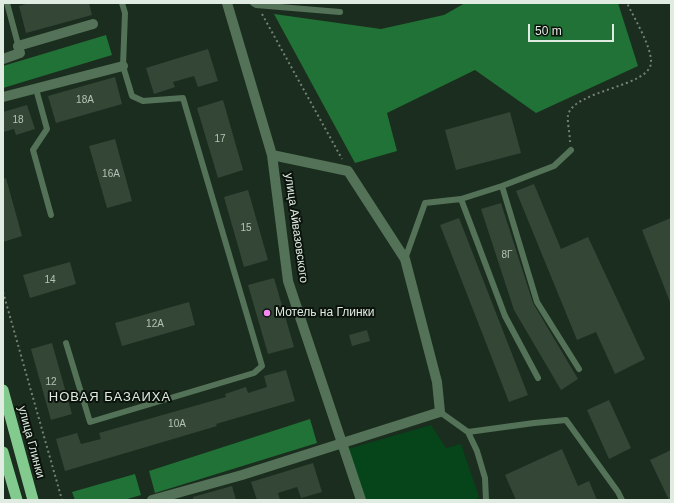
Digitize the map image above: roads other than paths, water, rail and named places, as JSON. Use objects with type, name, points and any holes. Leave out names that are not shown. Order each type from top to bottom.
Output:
[{"type":"highway","name":"улица Глинки","points":[[3,390],[33,500]]},
{"type":"highway","points":[[3,452],[17,500]]},
{"type":"street","name":"улица Айвазовского","points":[[227,3],[272,154],[288,281],[360,500]]},
{"type":"street","points":[[3,59],[19,50],[93,24]]},
{"type":"street","points":[[3,97],[123,66]]},
{"type":"street","points":[[152,500],[242,474],[440,412],[437,382],[405,259],[348,171],[272,154]]},
{"type":"lane","points":[[7,3],[19,50]]},
{"type":"lane","points":[[66,343],[90,422],[254,373],[262,366],[183,98],[143,101],[132,96],[123,66],[124,13],[122,3]]},
{"type":"lane","points":[[255,4],[340,12]]},
{"type":"lane","points":[[36,89],[47,129],[33,150],[51,215]]},
{"type":"lane","points":[[405,259],[425,203],[462,199],[502,186],[554,166],[571,150]]},
{"type":"lane","points":[[502,186],[537,302],[579,369]]},
{"type":"lane","points":[[462,199],[505,316],[538,378]]},
{"type":"lane","points":[[440,412],[468,432],[477,451],[485,478],[486,500]]},
{"type":"lane","points":[[468,432],[566,420],[618,492],[622,500]]},
{"type":"place","name":"Мотель на Глинки","points":[[267,313]]},
{"type":"district","name":"НОВАЯ БАЗАИХА","points":[[110,397]]}]
